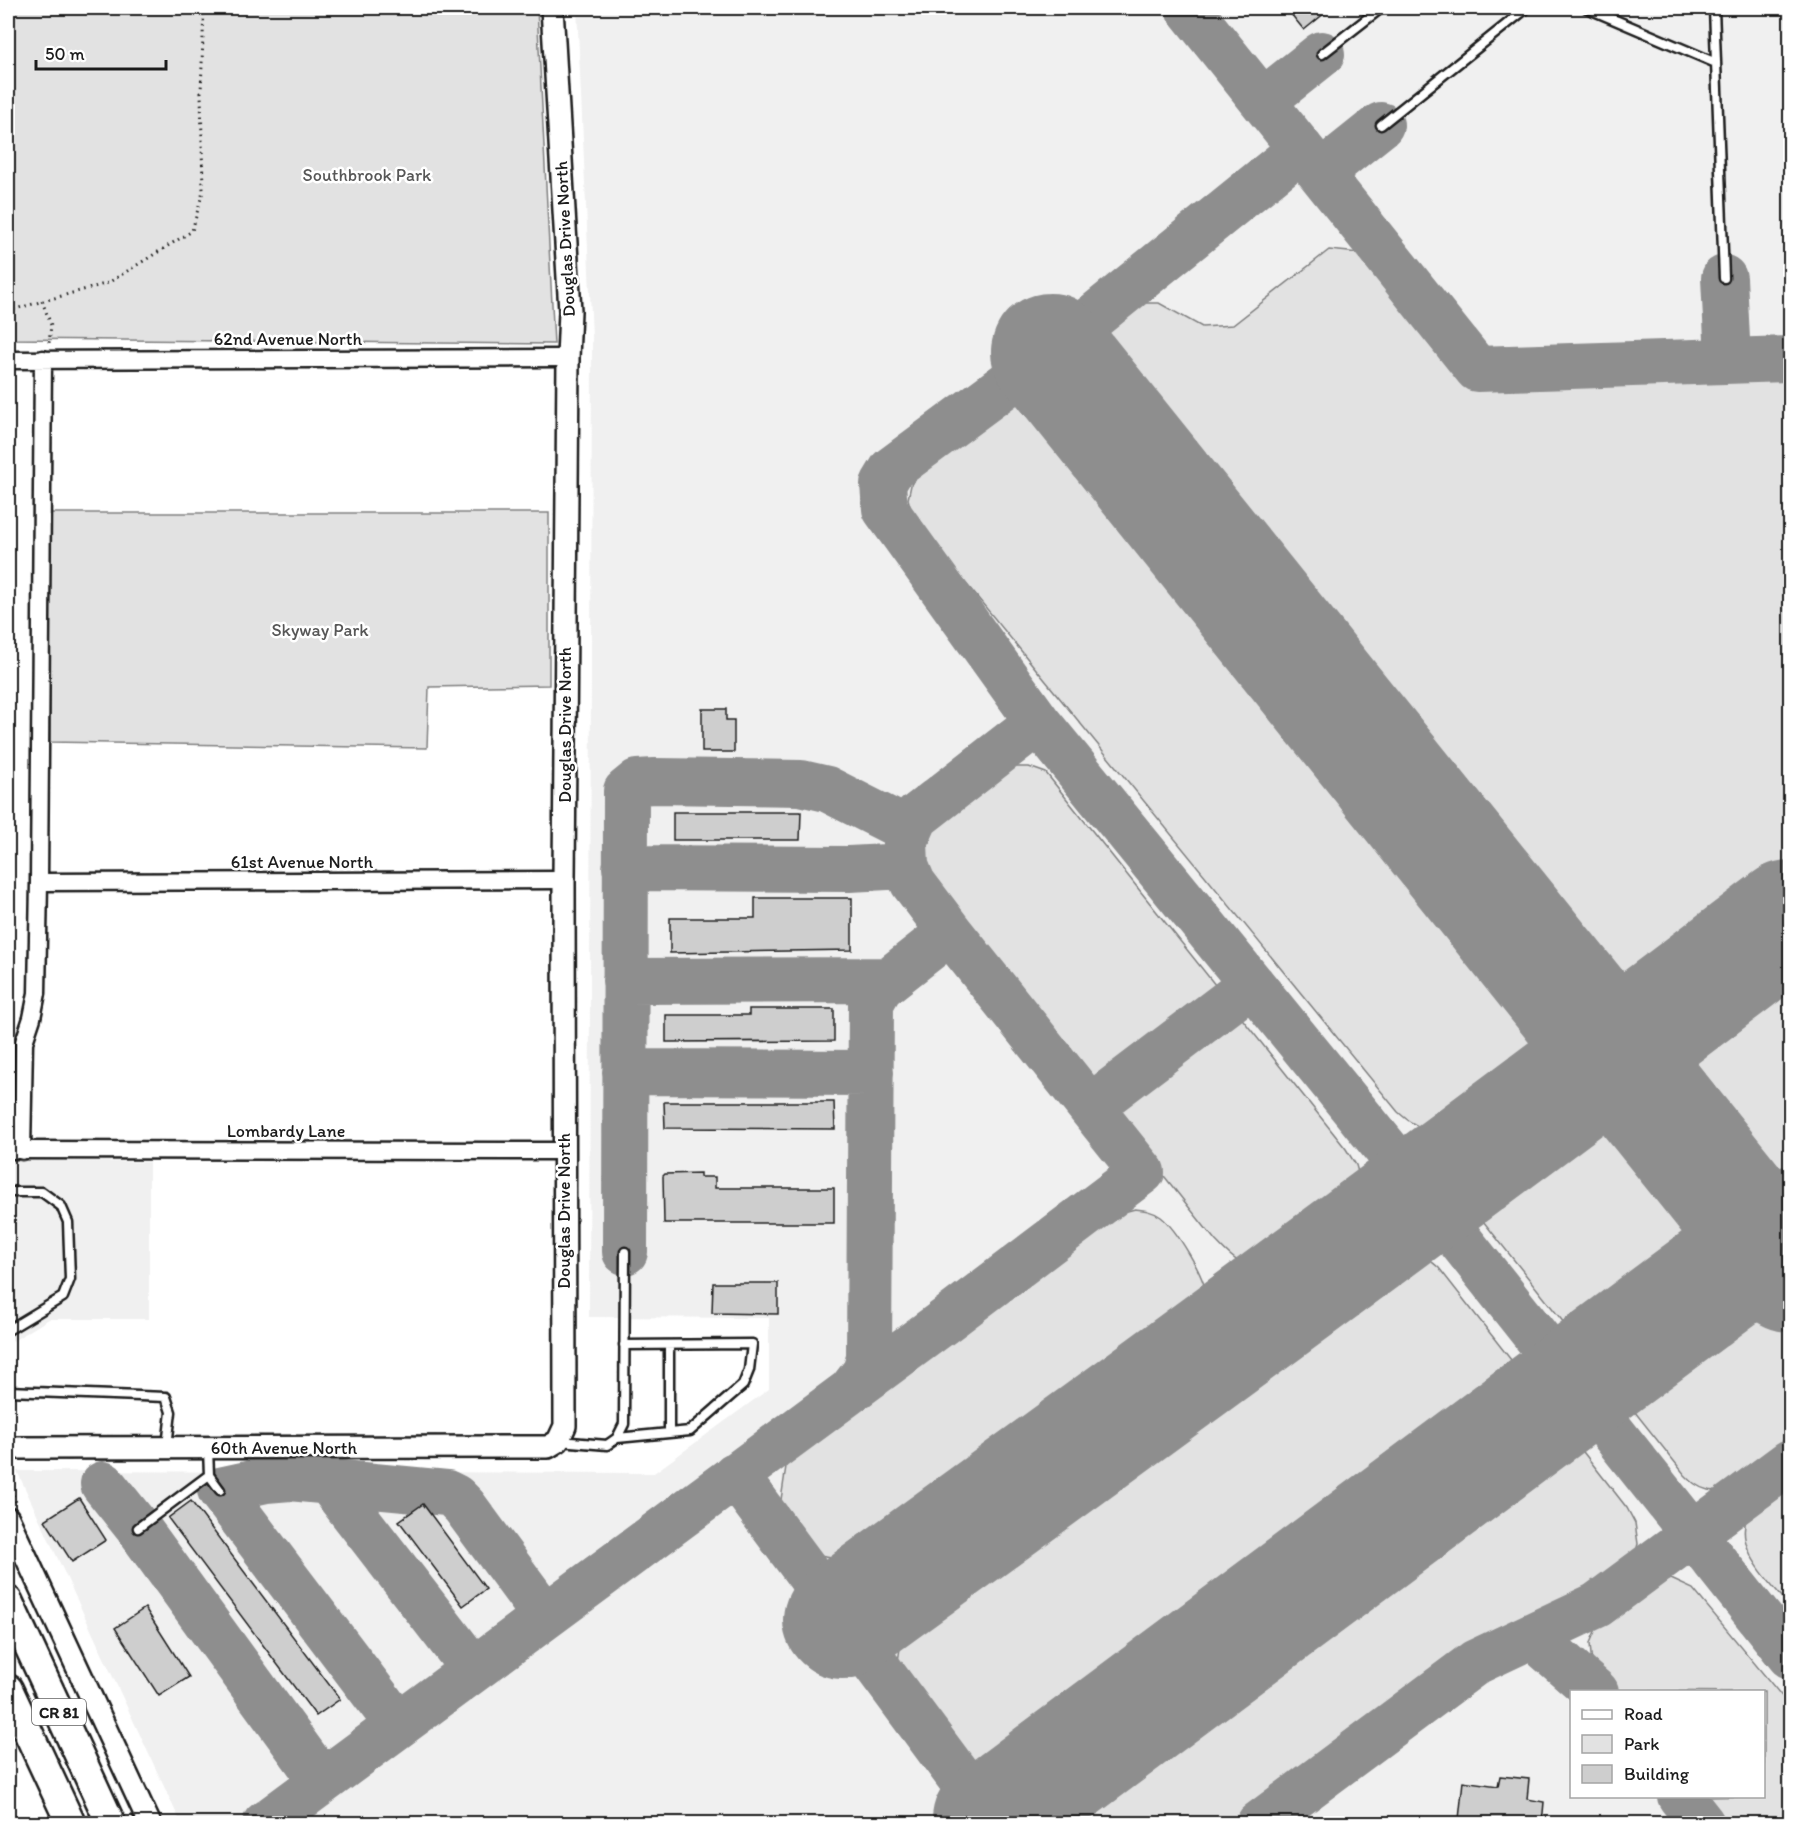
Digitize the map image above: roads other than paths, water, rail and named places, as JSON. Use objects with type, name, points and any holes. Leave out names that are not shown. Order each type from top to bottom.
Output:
[{"type":"highway","name":"CR 81","points":[[8,1600],[111,1824]]},
{"type":"highway","name":"CR 81","points":[[8,1689],[71,1824]]},
{"type":"street","name":"Douglas Drive North","points":[[552,8],[570,311],[564,880],[565,1426],[558,1441]]},
{"type":"street","name":"62nd Avenue North","points":[[8,360],[568,358]]},
{"type":"street","points":[[15,1150],[24,1042],[37,993],[43,359]]},
{"type":"street","name":"61st Avenue North","points":[[39,882],[564,880]]},
{"type":"street","name":"Lombardy Lane","points":[[15,1150],[564,1151]]},
{"type":"street","name":"60th Avenue North","points":[[8,1448],[548,1447],[558,1441]]},
{"type":"street","points":[[8,1518],[150,1824]]},
{"type":"lane","points":[[1322,54],[1381,8]]},
{"type":"lane","points":[[1381,125],[1527,8]]},
{"type":"lane","points":[[1587,8],[1716,63]]},
{"type":"lane","points":[[1714,8],[1724,278]]},
{"type":"lane","points":[[8,1192],[42,1192],[61,1206],[68,1222],[70,1279],[63,1297],[8,1330]]},
{"type":"lane","points":[[617,1438],[624,1424],[625,1252]]},
{"type":"lane","points":[[558,1441],[607,1444],[617,1438],[690,1431],[743,1385],[749,1370],[752,1344],[624,1346]]},
{"type":"lane","points":[[669,1345],[669,1433]]},
{"type":"lane","points":[[8,1391],[166,1397],[171,1413],[167,1448]]},
{"type":"lane","points":[[208,1448],[209,1475],[220,1490]]},
{"type":"lane","points":[[138,1528],[209,1475]]},
{"type":"park label","name":"Southbrook Park","points":[[367,175]]},
{"type":"park label","name":"Skyway Park","points":[[320,630]]}]
